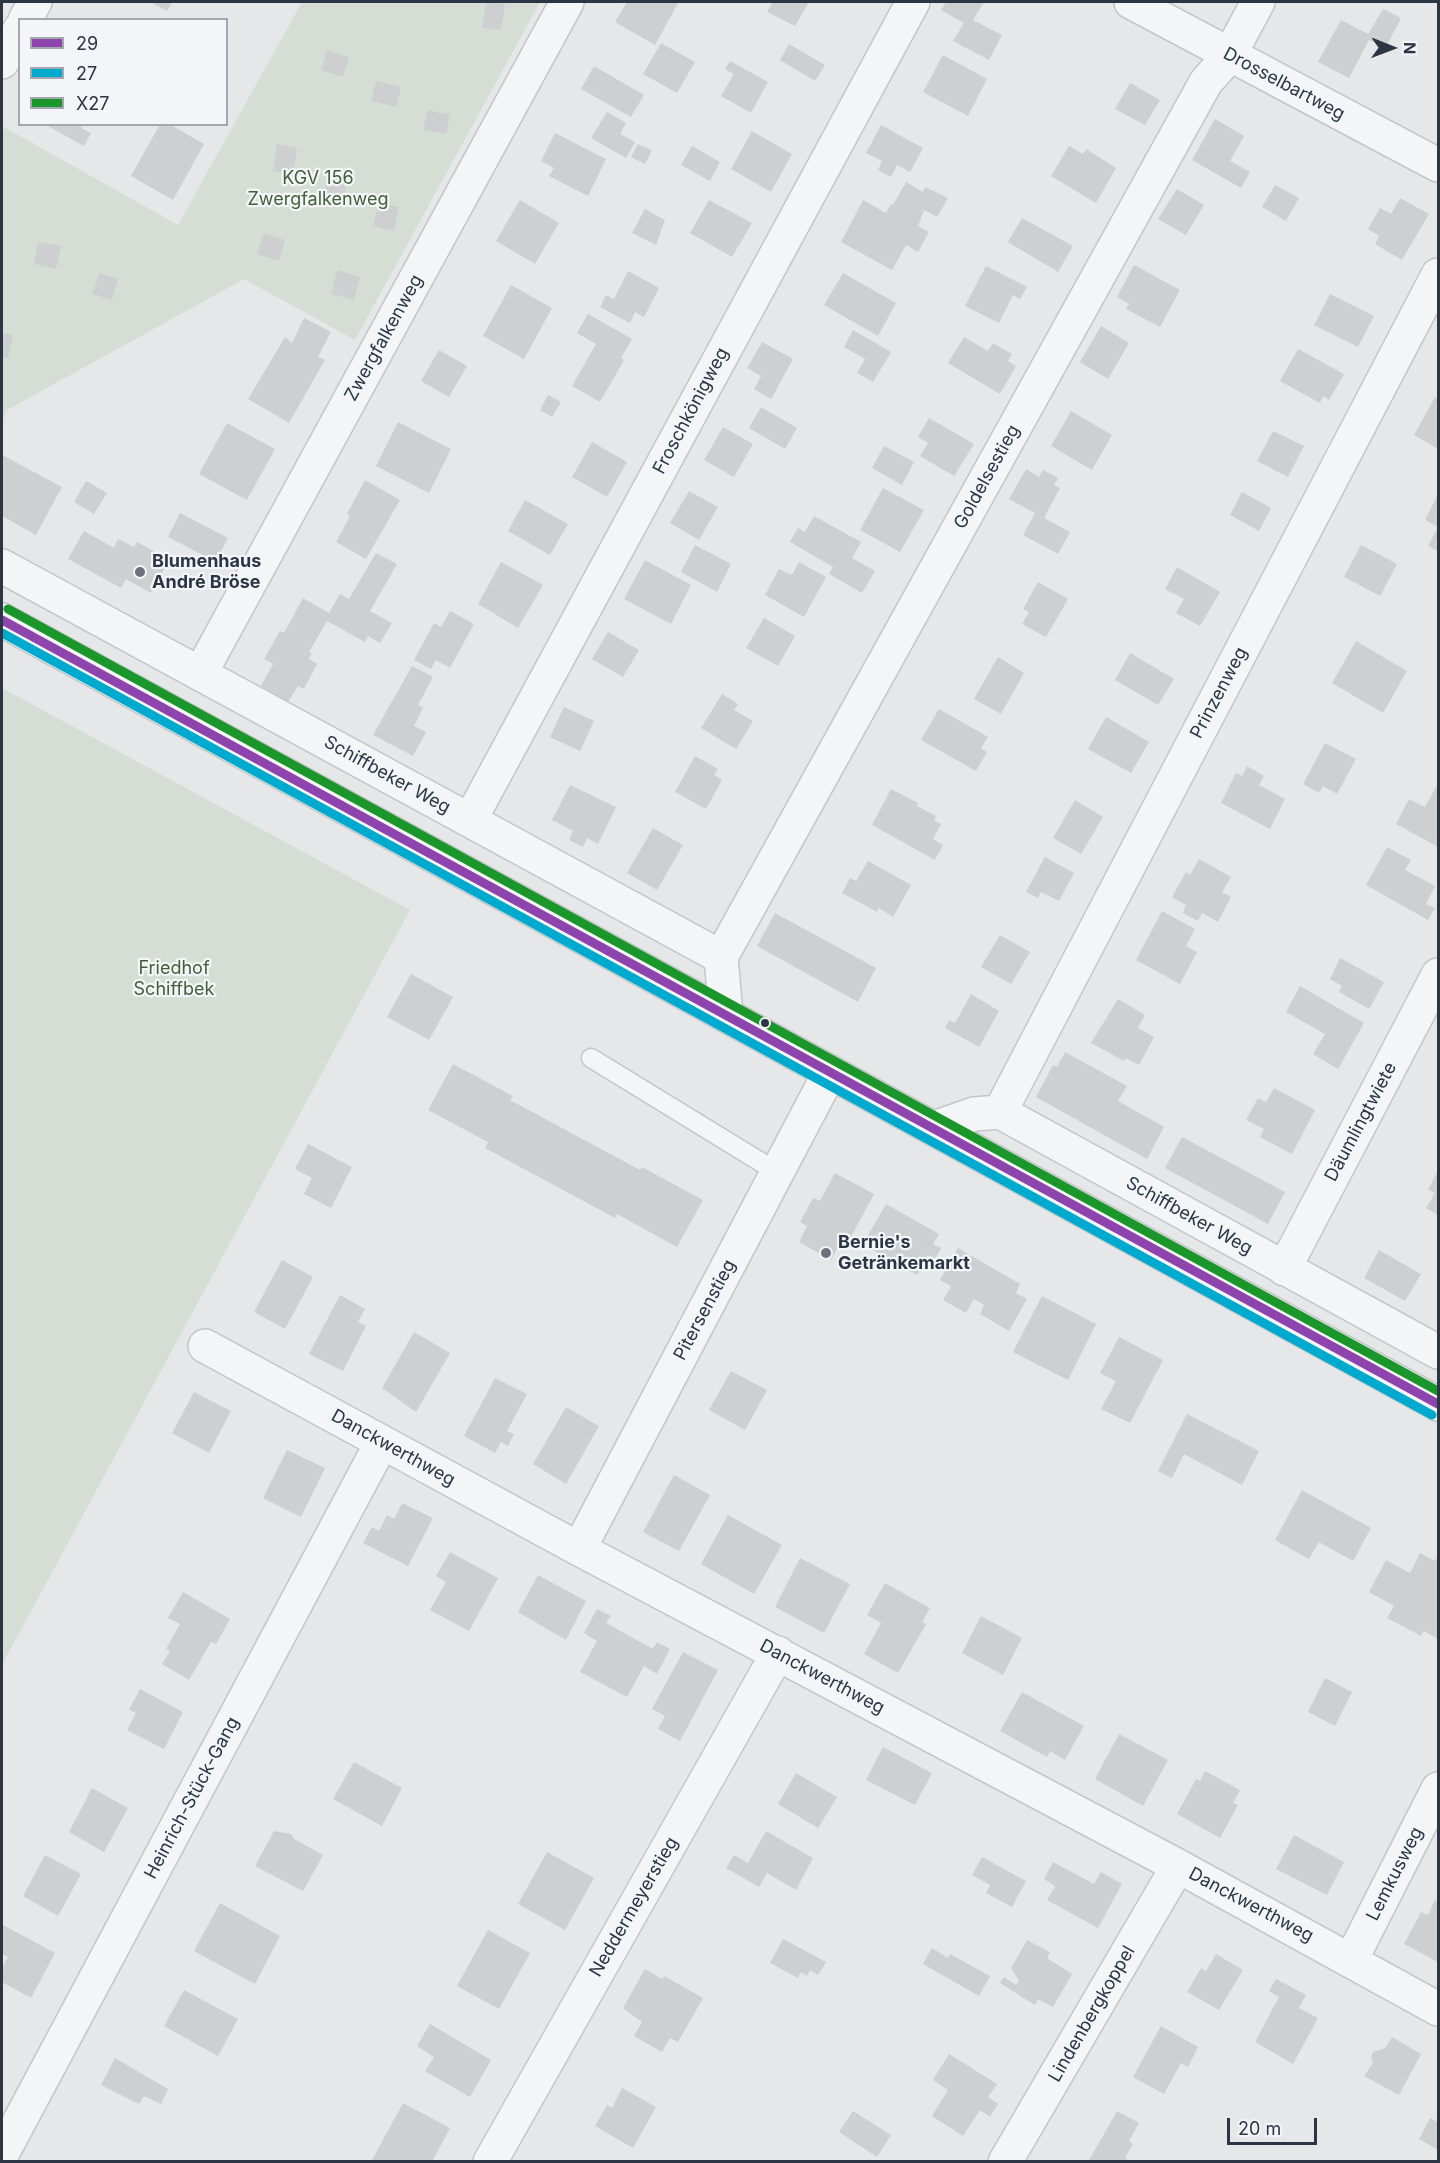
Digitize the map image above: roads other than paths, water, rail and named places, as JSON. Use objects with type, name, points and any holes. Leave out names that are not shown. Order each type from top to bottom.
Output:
[{"type":"main road","points":[[2,620],[1438,1404]]},
{"type":"street","points":[[24,18],[35,2]]},
{"type":"street","name":"Zwergfalkenweg","points":[[200,674],[567,2]]},
{"type":"street","name":"Froschkönigweg","points":[[470,820],[913,2]]},
{"type":"street","name":"Drosselbartweg","points":[[1131,2],[1438,165]]},
{"type":"street","name":"Goldelsestieg","points":[[721,957],[1206,82],[1229,56],[1258,2]]},
{"type":"street","points":[[2,8],[20,18]]},
{"type":"street","points":[[2,62],[18,33]]},
{"type":"street","name":"Prinzenweg","points":[[1000,1112],[1438,275]]},
{"type":"street","name":"Schiffbeker Weg","points":[[2,566],[721,957]]},
{"type":"street","points":[[721,957],[726,1015]]},
{"type":"street","name":"Däumlingtwiete","points":[[1284,1269],[1438,975]]},
{"type":"street","name":"Pitersenstieg","points":[[579,1549],[830,1072]]},
{"type":"street","points":[[934,1128],[974,1114],[1000,1112]]},
{"type":"street","name":"Schiffbeker Weg","points":[[1000,1112],[1438,1352]]},
{"type":"street","name":"Danckwerthweg","points":[[205,1346],[579,1549],[1351,1959],[1438,2009]]},
{"type":"street","name":"Heinrich-Stück-Gang","points":[[2,2154],[382,1443]]},
{"type":"street","name":"Neddermeyerstieg","points":[[490,2162],[778,1653]]},
{"type":"street","name":"Lemkusweg","points":[[1351,1959],[1438,1789]]},
{"type":"street","name":"Lindenbergkoppel","points":[[1005,2162],[1178,1866]]},
{"type":"lane","points":[[591,1058],[777,1172]]},
{"type":"place","name":"Blumenhaus André Bröse","points":[[140,572]]},
{"type":"place","name":"Bernie's Getränkemarkt","points":[[826,1253]]},
{"type":"park label","name":"KGV 156 Zwergfalkenweg","points":[[318,189]]},
{"type":"park label","name":"Friedhof Schiffbek","points":[[174,979]]}]
